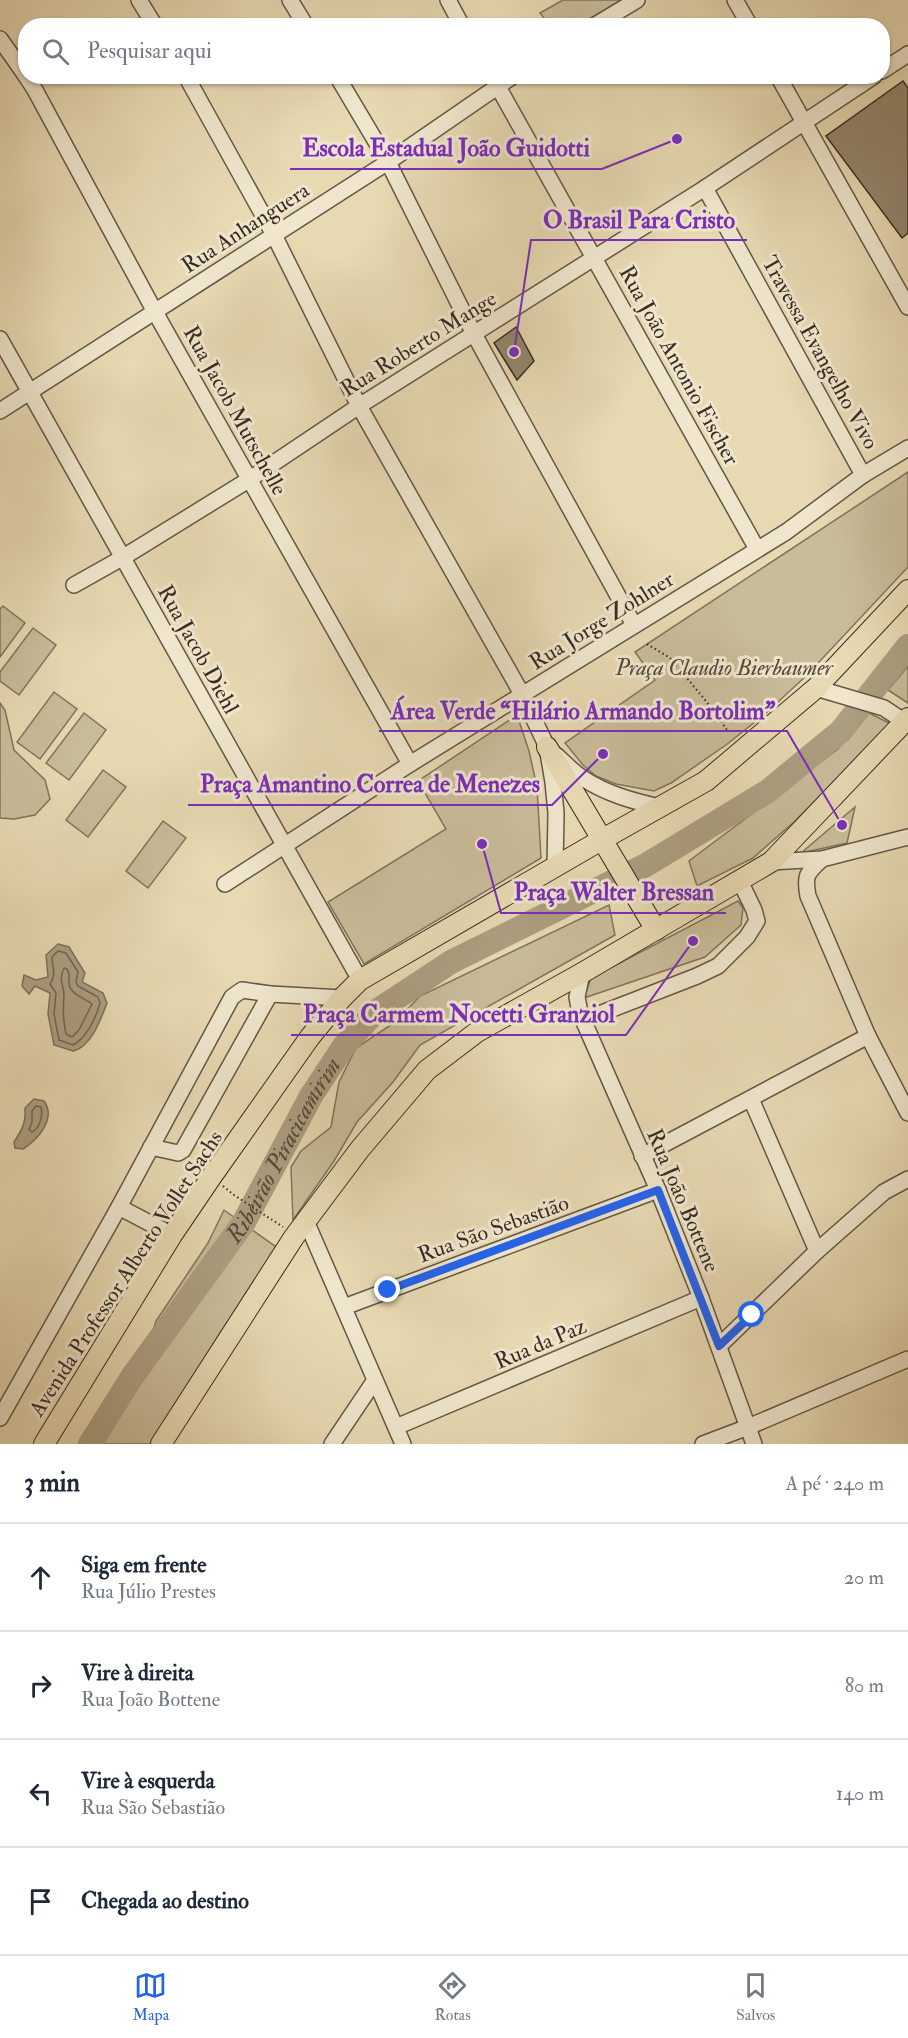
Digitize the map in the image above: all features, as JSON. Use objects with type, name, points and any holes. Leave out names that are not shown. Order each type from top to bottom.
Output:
[{"type":"main road","name":"Avenida Professor Alberto Vollet Sachs","points":[[44,1444],[172,1235],[310,1037],[360,980],[706,781],[825,691],[908,590]]},
{"type":"main road","points":[[160,1444],[306,1221],[360,1149],[427,1070],[477,1032],[582,974],[771,862],[907,721]]},
{"type":"main road","points":[[547,747],[656,930]]},
{"type":"street","points":[[139,0],[150,18]]},
{"type":"street","points":[[290,0],[301,18]]},
{"type":"street","points":[[448,0],[458,18]]},
{"type":"street","points":[[607,18],[637,0]]},
{"type":"street","points":[[735,0],[745,18]]},
{"type":"street","name":"Rua Jacob Mutschelle","points":[[0,39],[18,65]]},
{"type":"street","points":[[890,66],[907,55]]},
{"type":"street","name":"Rua Jacob Mutschelle","points":[[31,84],[155,312],[411,764]]},
{"type":"street","points":[[190,84],[274,235],[359,406],[523,696],[547,747],[556,813],[555,868]]},
{"type":"street","points":[[342,84],[388,162],[474,334],[634,625]]},
{"type":"street","name":"Rua Anhanguera","points":[[0,411],[388,162],[491,84]]},
{"type":"street","name":"Rua João Antonio Fischer","points":[[497,84],[757,549]]},
{"type":"street","points":[[783,84],[908,307]]},
{"type":"street","name":"Rua Roberto Mange","points":[[74,585],[249,479],[359,406],[705,188],[862,84]]},
{"type":"street","name":"Travessa Evangelho Vivo","points":[[705,188],[863,475]]},
{"type":"street","name":"Rua Jacob Diehl","points":[[0,339],[360,980]]},
{"type":"street","name":"Rua Jorge Zohlner","points":[[225,884],[411,764],[786,532],[863,475],[908,448]]},
{"type":"street","points":[[825,691],[884,708],[907,721]]},
{"type":"street","points":[[547,747],[582,778],[602,789],[633,801],[659,807]]},
{"type":"street","points":[[771,862],[822,859],[908,837]]},
{"type":"street","points":[[822,859],[808,872],[805,880],[808,896],[868,1036],[901,1085],[908,1113]]},
{"type":"street","points":[[584,1020],[718,966],[747,936],[757,921],[740,881]]},
{"type":"street","name":"Rua João Bottene","points":[[582,974],[577,997],[584,1020],[658,1190],[701,1298],[754,1444]]},
{"type":"street","points":[[0,1418],[119,1207],[232,997],[242,990],[342,998]]},
{"type":"street","points":[[152,1147],[178,1153],[183,1150],[270,994]]},
{"type":"street","points":[[642,1156],[868,1036]]},
{"type":"street","points":[[751,1099],[817,1251]]},
{"type":"street","points":[[719,1346],[817,1251],[884,1192],[908,1179]]},
{"type":"street","name":"Rua São Sebastião","points":[[344,1307],[658,1190]]},
{"type":"street","points":[[119,1207],[172,1235]]},
{"type":"street","points":[[306,1221],[403,1444]]},
{"type":"street","name":"Rua da Paz","points":[[396,1427],[701,1298]]},
{"type":"street","points":[[703,1444],[908,1359]]},
{"type":"street","points":[[332,1444],[375,1380]]},
{"type":"path","points":[[647,644],[670,658],[727,730]]},
{"type":"path","points":[[234,1195],[277,1222]]},
{"type":"green space","points":[[563,0],[621,0],[591,18],[544,18],[540,13]]},
{"type":"green space","name":"Praça Claudio Bierbaumer","points":[[908,472],[908,567],[806,676],[765,714],[726,745],[671,783],[654,791],[616,784],[596,776],[583,765],[565,743],[655,680],[635,652]]},
{"type":"green space","points":[[3,606],[25,623],[0,657],[0,609]]},
{"type":"green space","points":[[33,628],[56,645],[19,695],[0,681],[0,672]]},
{"type":"green space","points":[[908,666],[908,703],[888,690]]},
{"type":"green space","points":[[54,692],[77,709],[40,759],[17,742]]},
{"type":"green space","points":[[0,703],[5,710],[14,750],[45,780],[50,799],[35,815],[14,819],[0,818]]},
{"type":"green space","points":[[867,712],[891,724],[794,822],[753,858],[697,886],[689,861],[838,749]]},
{"type":"green space","points":[[84,713],[106,730],[69,780],[46,763]]},
{"type":"green space","points":[[517,715],[529,751],[537,787],[541,858],[364,964],[328,902],[446,829],[418,781]]},
{"type":"green space","points":[[103,770],[126,787],[88,837],[66,820]]},
{"type":"green space","points":[[855,807],[847,843],[801,853]]},
{"type":"green space","points":[[163,821],[186,838],[148,888],[126,871]]},
{"type":"green space","points":[[738,901],[743,908],[741,925],[705,957],[584,998],[591,978]]},
{"type":"green space","points":[[609,905],[615,935],[420,1045],[393,1082],[357,1122],[334,1161],[293,1220],[291,1167],[301,1151],[331,1127],[339,1082],[356,1048],[394,1023],[420,996]]},
{"type":"green space","points":[[224,1210],[279,1249],[156,1444],[97,1444],[135,1384],[156,1321],[208,1243]]},
{"type":"water","points":[[58,944],[69,947],[85,973],[82,982],[103,993],[107,1003],[90,1038],[73,1051],[54,1045],[48,1014],[50,993],[35,986],[29,994],[22,986],[24,975],[36,980],[48,977],[46,955]]},
{"type":"water","points":[[34,1099],[44,1101],[48,1115],[47,1122],[39,1135],[28,1145],[23,1149],[15,1148],[14,1142],[24,1122],[25,1108]]},
{"type":"building","points":[[903,81],[908,88],[908,233],[902,238],[826,136]]},
{"type":"building","points":[[516,327],[534,361],[517,380],[494,343]]},
{"type":"waterway","name":"Ribeirão Piracicamirim","points":[[90,1444],[132,1377],[244,1222],[311,1096],[344,1046],[375,1012],[451,962],[646,865],[768,791],[841,731],[908,646]]},
{"type":"place","name":"Escola Estadual João Guidotti","points":[[677,139]]},
{"type":"place","name":"O Brasil Para Cristo","points":[[514,352]]},
{"type":"place","name":"Praça Amantino Correa de Menezes","points":[[603,754]]},
{"type":"place","name":"Área Verde “Hilário Armando Bortolim”","points":[[842,825]]},
{"type":"place","name":"Praça Walter Bressan","points":[[482,844]]},
{"type":"place","name":"Praça Carmem Nocetti Granziol","points":[[693,941]]},
{"type":"route","points":[[388,1290],[658,1190],[719,1346],[752,1315]]}]
